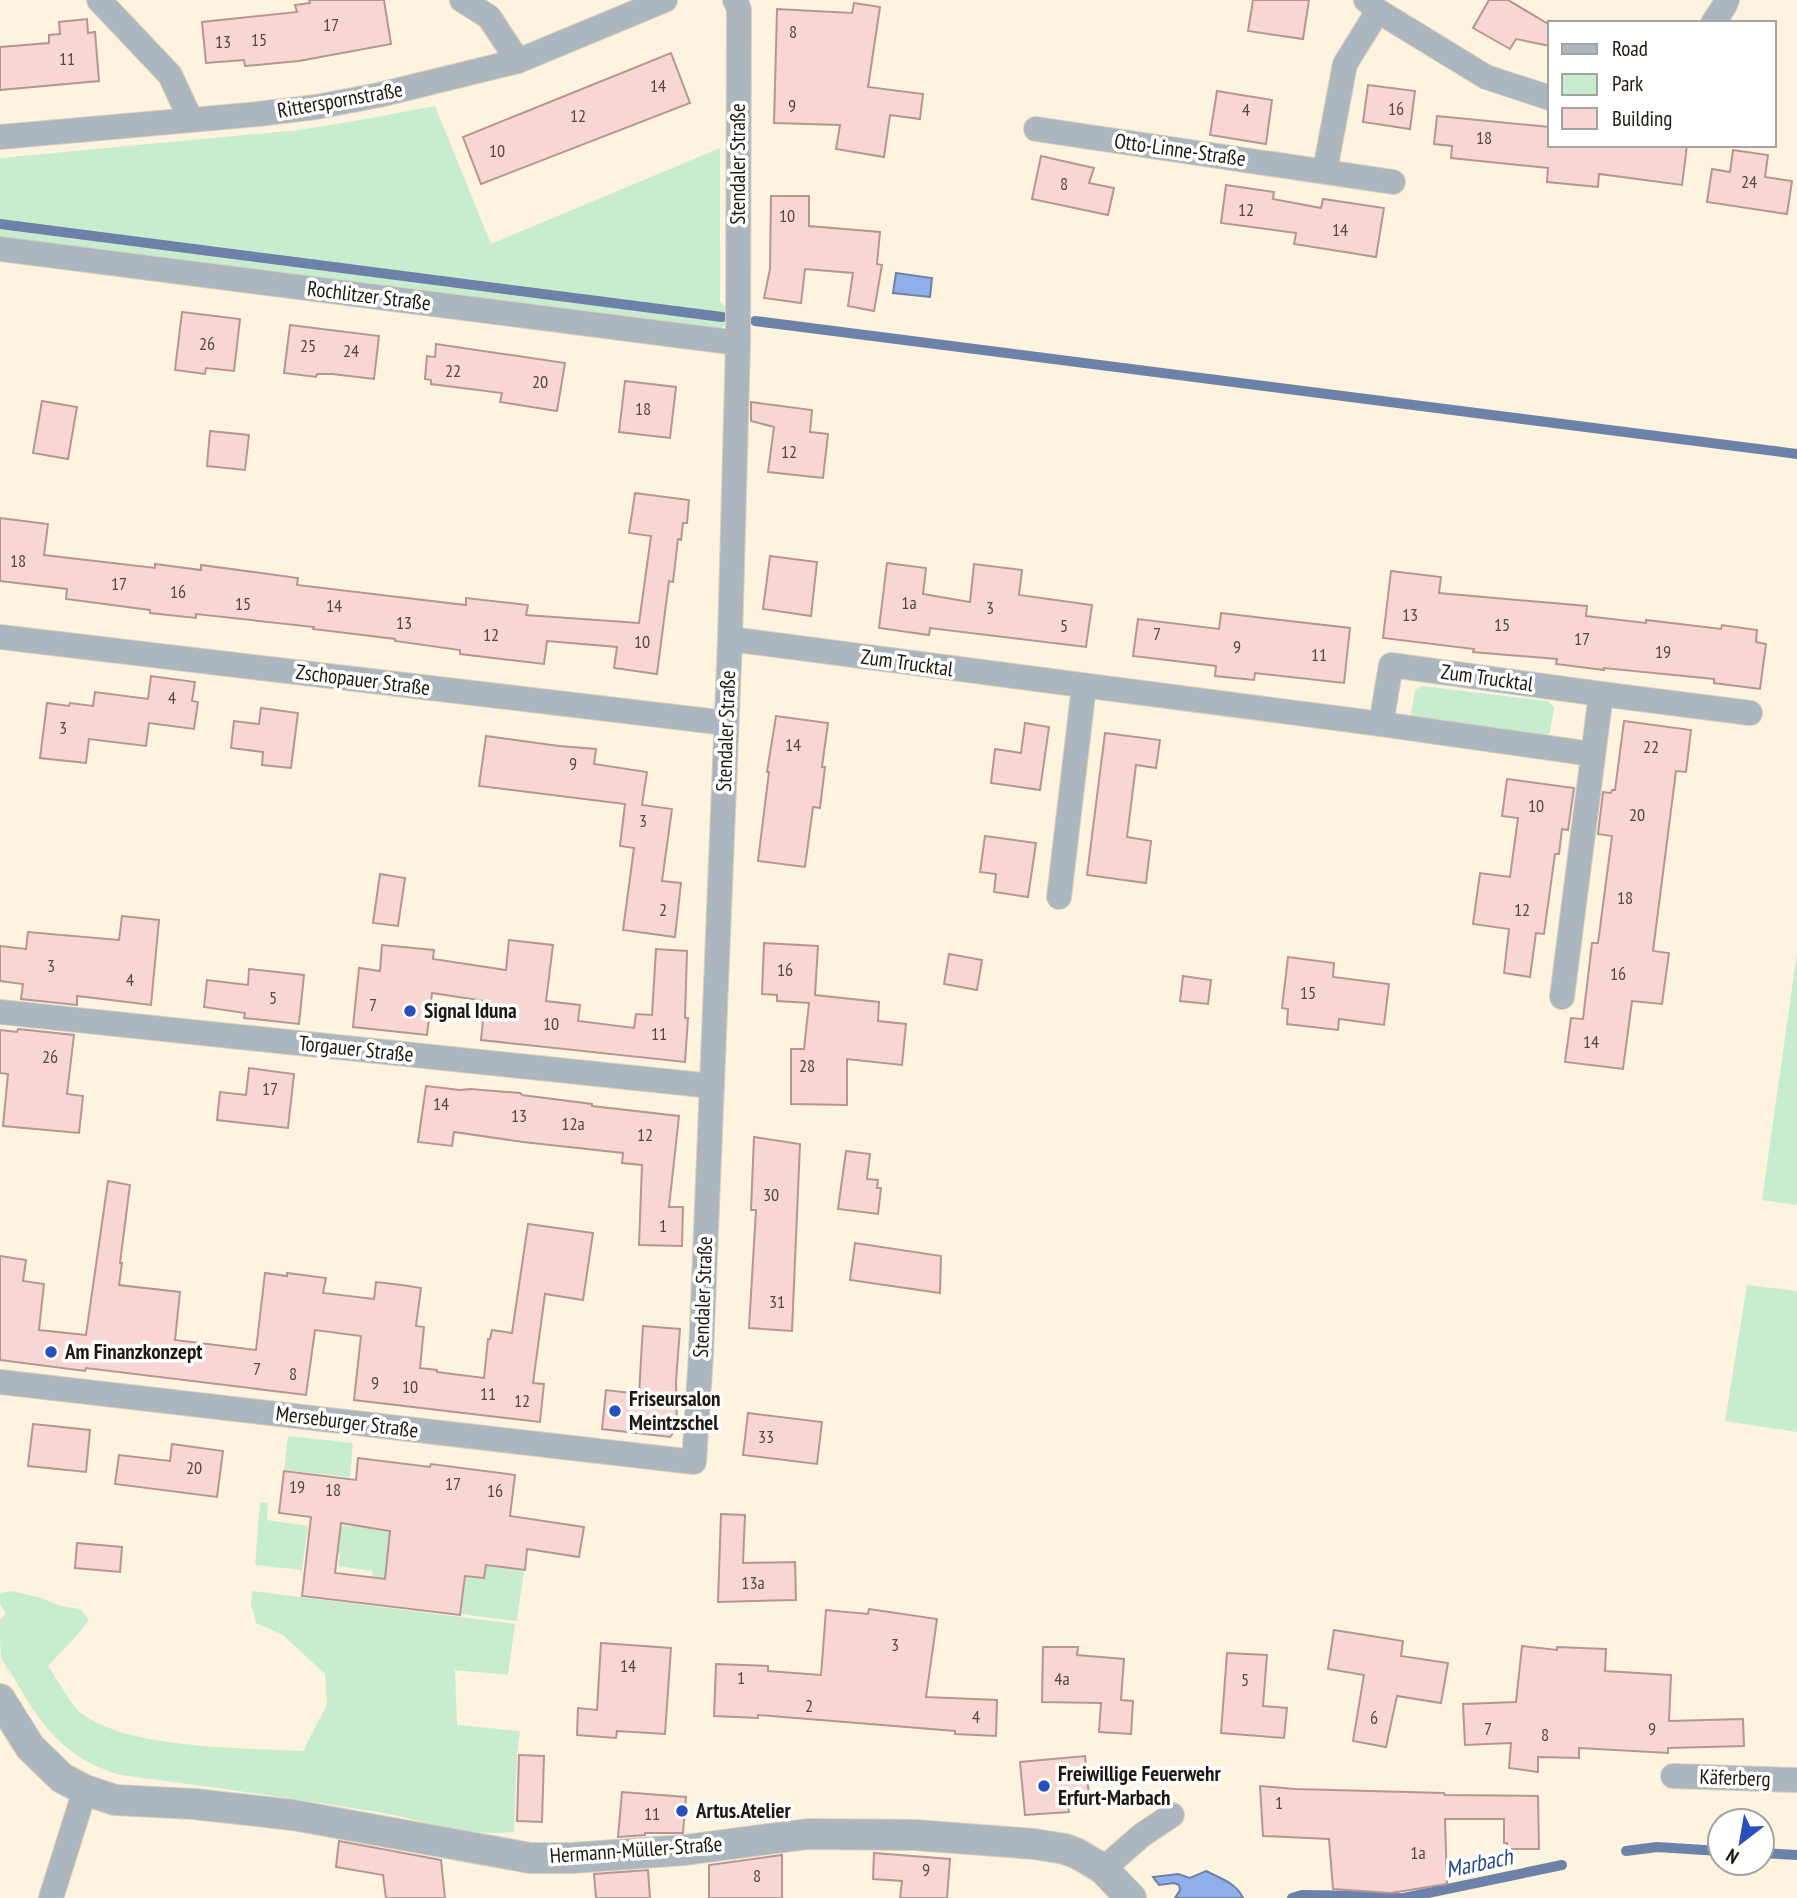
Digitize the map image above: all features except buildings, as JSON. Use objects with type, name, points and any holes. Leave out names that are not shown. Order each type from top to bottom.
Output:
[{"type":"street","points":[[99,0],[170,75],[191,120]]},
{"type":"street","points":[[462,0],[489,17],[518,61]]},
{"type":"street","name":"Ritterspornstraße","points":[[0,137],[258,114],[379,95],[518,61],[665,0]]},
{"type":"street","name":"Stendaler Straße","points":[[694,1462],[701,1354],[730,639],[738,343],[739,9],[735,0]]},
{"type":"street","points":[[1714,21],[1727,0]]},
{"type":"street","points":[[1325,170],[1345,64],[1372,5],[1486,77],[1548,97]]},
{"type":"street","name":"Otto-Linne-Straße","points":[[1036,129],[1394,181]]},
{"type":"street","name":"Rochlitzer Straße","points":[[0,249],[738,343]]},
{"type":"street","name":"Zschopauer Straße","points":[[0,637],[726,723]]},
{"type":"street","name":"Zum Trucktal","points":[[730,639],[1592,754]]},
{"type":"street","name":"Zum Trucktal","points":[[1381,724],[1391,665],[1750,713]]},
{"type":"street","points":[[1059,897],[1084,686]]},
{"type":"street","points":[[1562,997],[1601,694]]},
{"type":"street","name":"Torgauer Straße","points":[[0,1012],[712,1086]]},
{"type":"street","name":"Merseburger Straße","points":[[0,1382],[694,1462]]},
{"type":"street","name":"Hermann-Müller-Straße","points":[[0,1699],[30,1747],[62,1778],[85,1790],[115,1800],[194,1804],[293,1815],[530,1857],[572,1858],[673,1851],[808,1834],[915,1835],[1034,1844],[1078,1854],[1103,1869],[1131,1898]]},
{"type":"street","name":"Käferberg","points":[[1673,1776],[1797,1780]]},
{"type":"street","points":[[51,1898],[85,1790]]},
{"type":"street","points":[[1103,1869],[1142,1835],[1172,1815]]},
{"type":"green space","points":[[435,106],[491,244],[720,148],[720,301],[726,308],[726,325],[718,330],[0,237],[0,158],[298,130]]},
{"type":"green space","points":[[1422,686],[1548,701],[1554,707],[1550,733],[1544,737],[1417,721],[1411,714],[1415,690]]},
{"type":"green space","points":[[1797,953],[1797,1205],[1762,1200]]},
{"type":"green space","points":[[1747,1285],[1797,1291],[1797,1432],[1725,1421]]},
{"type":"green space","points":[[288,1436],[353,1443],[350,1477],[284,1470]]},
{"type":"green space","points":[[260,1502],[268,1503],[267,1520],[308,1526],[302,1570],[255,1565]]},
{"type":"green space","points":[[360,1502],[391,1506],[389,1539],[410,1542],[403,1606],[369,1602],[373,1571],[338,1566],[340,1553],[310,1549],[338,1525],[354,1527]]},
{"type":"green space","points":[[487,1566],[524,1570],[517,1621],[461,1614],[466,1577],[485,1579]]},
{"type":"green space","points":[[12,1591],[80,1609],[89,1620],[48,1666],[82,1714],[103,1726],[128,1734],[220,1747],[303,1751],[327,1704],[325,1674],[283,1635],[256,1623],[251,1604],[252,1591],[515,1624],[508,1675],[455,1670],[457,1725],[520,1731],[514,1832],[462,1830],[378,1812],[120,1775],[84,1760],[46,1727],[2,1660],[0,1620],[6,1614],[0,1604],[0,1593]]},
{"type":"water","points":[[896,273],[932,278],[930,297],[893,293]]},
{"type":"water","points":[[1206,1871],[1232,1885],[1243,1898],[1175,1898],[1180,1890],[1179,1885],[1159,1885],[1153,1877],[1178,1874],[1190,1878]]},
{"type":"waterway","points":[[0,224],[722,317]]},
{"type":"waterway","points":[[755,321],[1797,454]]},
{"type":"waterway","name":"Marbach","points":[[1626,1851],[1657,1847],[1706,1850]]},
{"type":"waterway","name":"Marbach","points":[[1776,1854],[1797,1855]]},
{"type":"waterway","name":"Marbach","points":[[1404,1898],[1562,1865]]},
{"type":"waterway","name":"Marbach","points":[[1292,1898],[1302,1895],[1400,1898]]},
{"type":"place","name":"Signal Iduna","points":[[410,1011]]},
{"type":"place","name":"Am Finanzkonzept","points":[[51,1352]]},
{"type":"place","name":"Friseursalon Meintzschel","points":[[615,1411]]},
{"type":"place","name":"Freiwillige Feuerwehr Erfurt-Marbach","points":[[1044,1786]]},
{"type":"place","name":"Artus.Atelier","points":[[682,1811]]}]
